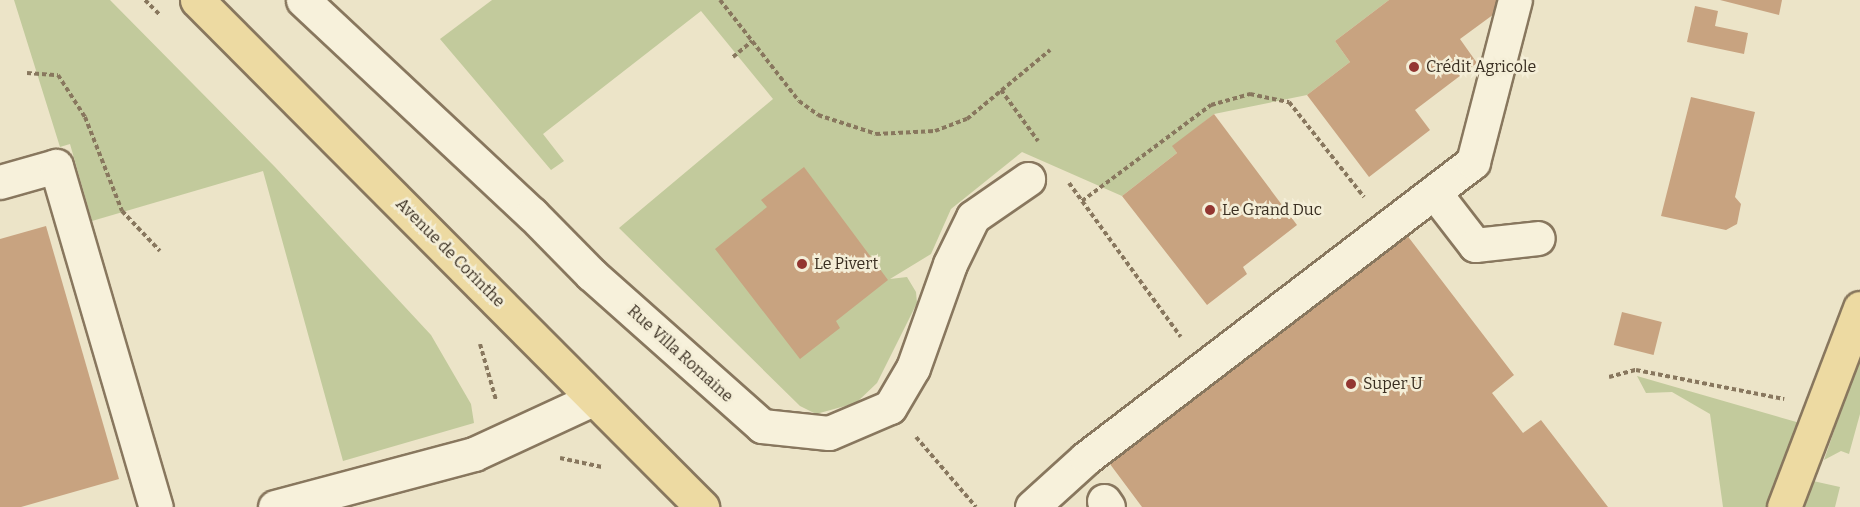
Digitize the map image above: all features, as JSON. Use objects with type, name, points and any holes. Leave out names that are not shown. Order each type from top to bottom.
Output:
[{"type":"main road","name":"Avenue de Corinthe","points":[[197,0],[530,333],[591,400],[702,507]]},
{"type":"main road","points":[[1784,507],[1860,308]]},
{"type":"street","name":"Rue Villa Romaine","points":[[303,0],[532,214],[591,274],[762,426],[829,433],[890,407]]},
{"type":"street","points":[[1032,507],[1086,458],[1473,162],[1515,0]]},
{"type":"street","points":[[0,182],[56,166],[156,507]]},
{"type":"street","points":[[890,407],[913,368],[950,264],[973,216],[1028,179]]},
{"type":"street","points":[[1434,192],[1475,244],[1538,238]]},
{"type":"street","points":[[274,507],[474,454],[591,400]]},
{"type":"path","points":[[145,0],[161,17]]},
{"type":"path","points":[[720,0],[799,100],[818,115],[876,134],[935,131],[967,119],[1050,50]]},
{"type":"path","points":[[733,57],[752,41]]},
{"type":"path","points":[[27,73],[58,75],[85,117],[122,211],[160,251]]},
{"type":"path","points":[[1001,90],[1042,146]]},
{"type":"path","points":[[1082,201],[1211,105],[1250,94],[1289,102],[1388,227]]},
{"type":"path","points":[[1062,173],[1203,368]]},
{"type":"path","points":[[480,342],[498,409],[516,435],[541,454],[608,469]]},
{"type":"path","points":[[1609,377],[1636,370],[1786,399]]},
{"type":"path","points":[[890,407],[976,507]]},
{"type":"green space","points":[[14,0],[110,0],[275,167],[431,335],[471,404],[474,423],[343,461],[263,171],[92,221],[70,144],[60,147]]},
{"type":"green space","points":[[492,0],[1389,0],[1335,41],[1350,62],[1307,95],[1214,114],[1173,147],[1177,153],[1122,196],[1022,152],[951,209],[931,254],[890,279],[907,277],[916,292],[917,303],[877,383],[856,403],[816,414],[800,406],[619,228],[773,99],[701,11],[543,134],[564,161],[551,170],[440,39]]},
{"type":"green space","points":[[1860,356],[1860,414],[1849,454],[1841,451],[1824,460]]},
{"type":"green space","points":[[1637,376],[1800,423],[1768,507],[1723,507],[1710,414],[1672,392],[1646,393]]},
{"type":"green space","points":[[1813,481],[1840,487],[1835,507],[1804,507]]},
{"type":"building","points":[[1389,0],[1500,0],[1505,6],[1460,39],[1477,63],[1415,110],[1430,130],[1369,177],[1307,95],[1350,62],[1335,41]]},
{"type":"building","points":[[1720,0],[1782,0],[1779,15]]},
{"type":"building","points":[[1695,6],[1718,11],[1715,26],[1748,33],[1744,54],[1687,42]]},
{"type":"building","points":[[1691,97],[1755,112],[1735,197],[1741,204],[1737,224],[1726,230],[1661,216]]},
{"type":"building","name":"Le Grand Duc","points":[[1214,114],[1297,225],[1243,267],[1247,274],[1207,305],[1122,196],[1177,153],[1172,146]]},
{"type":"building","name":"Le Pivert","points":[[804,167],[888,280],[836,321],[840,328],[800,359],[715,249],[767,207],[761,200]]},
{"type":"building","points":[[46,226],[119,479],[21,507],[0,507],[0,239]]},
{"type":"building","name":"Super U","points":[[1403,230],[1514,375],[1492,393],[1523,433],[1541,420],[1608,507],[1142,507],[1104,456]]},
{"type":"building","points":[[1622,312],[1662,322],[1654,355],[1614,345]]},
{"type":"place","name":"Crédit Agricole","points":[[1414,67]]},
{"type":"place","name":"Le Grand Duc","points":[[1210,210]]},
{"type":"place","name":"Le Pivert","points":[[802,264]]},
{"type":"place","name":"Super U","points":[[1351,384]]}]
